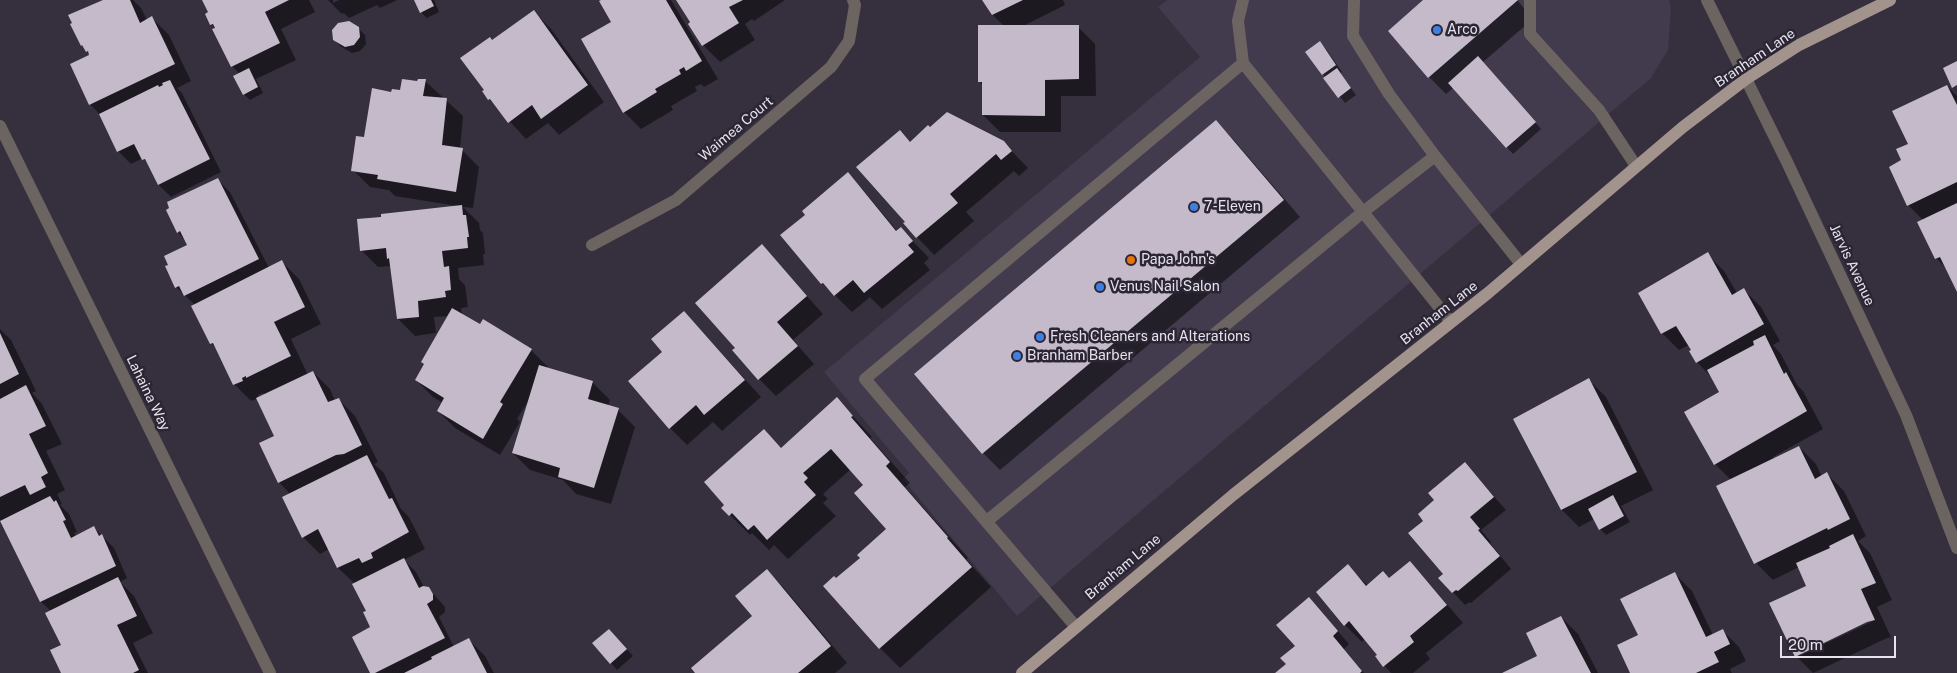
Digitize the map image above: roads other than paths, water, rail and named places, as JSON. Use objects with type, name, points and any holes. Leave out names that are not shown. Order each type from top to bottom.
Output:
[{"type":"main road","name":"Branham Lane","points":[[1022,673],[1233,495],[1452,322],[1683,127],[1746,79],[1799,45],[1890,0]]},
{"type":"street","name":"Waimea Court","points":[[592,245],[676,200],[831,68],[849,41],[855,6],[853,0]]},
{"type":"street","points":[[1243,0],[1238,21],[1243,63],[1452,322]]},
{"type":"street","points":[[1354,0],[1352,36],[1389,94],[1521,264]]},
{"type":"street","points":[[1530,0],[1530,34],[1599,110],[1636,166]]},
{"type":"street","name":"Jarvis Avenue","points":[[1706,0],[1746,79],[1906,415],[1957,548]]},
{"type":"street","points":[[1076,627],[865,379],[1243,63]]},
{"type":"street","name":"Lahaina Way","points":[[0,126],[270,673]]},
{"type":"street","points":[[987,521],[1363,212],[1436,156]]},
{"type":"place","name":"Arco","points":[[1437,30]]},
{"type":"place","name":"7-Eleven","points":[[1194,207]]},
{"type":"place","name":"Papa John's","points":[[1131,260]]},
{"type":"place","name":"Venus Nail Salon","points":[[1100,287]]},
{"type":"place","name":"Fresh Cleaners and Alterations","points":[[1040,337]]},
{"type":"place","name":"Branham Barber","points":[[1017,356]]}]
